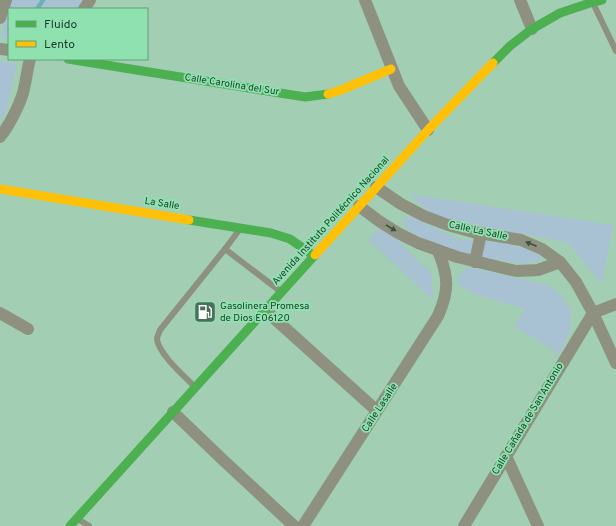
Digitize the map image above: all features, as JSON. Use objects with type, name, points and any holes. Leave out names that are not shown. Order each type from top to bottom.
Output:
[{"type":"main road","name":"Avenida Instituto Politécnico Nacional","points":[[70,526],[428,130],[510,46],[532,29],[560,13],[597,1]]},
{"type":"main road","name":"Calle Carolina del Sur","points":[[74,60],[305,97],[324,95],[341,90],[391,69]]},
{"type":"main road","name":"La Salle","points":[[0,189],[271,233],[290,239],[314,256]]},
{"type":"street","points":[[0,18],[6,0]]},
{"type":"street","points":[[365,0],[399,86],[428,130]]},
{"type":"street","points":[[520,0],[532,29]]},
{"type":"street","points":[[0,137],[14,114],[22,94],[30,60]]},
{"type":"street","name":"Calle La Salle","points":[[376,187],[401,204],[424,216],[472,232],[521,240],[542,249],[560,262],[576,282],[593,313],[616,363]]},
{"type":"street","points":[[359,206],[398,233],[418,243],[457,257],[516,271],[538,270],[560,262]]},
{"type":"street","points":[[475,262],[481,233]]},
{"type":"street","name":"Calle Lasalle","points":[[304,526],[438,316],[443,304],[446,285],[444,268],[438,251]]},
{"type":"street","points":[[593,313],[616,304]]},
{"type":"street","points":[[265,310],[377,411]]},
{"type":"street","points":[[0,313],[28,329]]},
{"type":"street","name":"Calle Cañada de San Antonio","points":[[464,526],[593,313]]},
{"type":"street","points":[[173,412],[294,526]]},
{"type":"street","points":[[506,456],[538,526]]},
{"type":"lane","points":[[597,1],[616,51]]},
{"type":"lane","points":[[195,387],[166,357],[159,346],[157,338],[160,330],[240,228]]},
{"type":"lane","points":[[225,249],[281,292]]},
{"type":"lane","points":[[77,518],[89,526]]},
{"type":"shaded area","points":[[8,0],[86,0],[82,8],[8,8],[8,39],[1,37]]},
{"type":"shaded area","points":[[0,61],[17,63],[6,113],[0,120]]},
{"type":"shaded area","points":[[409,194],[613,225],[602,284],[568,243],[532,235],[474,227],[438,219]]},
{"type":"shaded area","points":[[410,216],[457,239],[497,242],[542,252],[540,260],[525,264],[486,258],[434,246],[407,230],[402,219]]},
{"type":"shaded area","points":[[380,227],[391,234],[432,274],[433,300],[369,240]]},
{"type":"shaded area","points":[[468,267],[548,285],[561,295],[571,311],[570,331],[560,354],[514,326],[525,309],[477,295],[457,284],[460,274]]},
{"type":"waterway","points":[[38,8],[43,0]]},
{"type":"traffic: fast","points":[[493,63],[510,46],[532,29],[560,13],[602,0]]},
{"type":"traffic: fast","points":[[74,60],[305,97],[328,94]]},
{"type":"traffic: fast","points":[[189,220],[271,233],[290,239],[314,256]]},
{"type":"traffic: fast","points":[[70,526],[315,255]]},
{"type":"traffic: slow","points":[[315,255],[428,130],[493,63]]},
{"type":"traffic: slow","points":[[328,94],[391,69]]},
{"type":"traffic: slow","points":[[0,189],[189,220]]},
{"type":"place","name":"Gasolinera Promesa de Dios E06120","points":[[205,312]]}]
